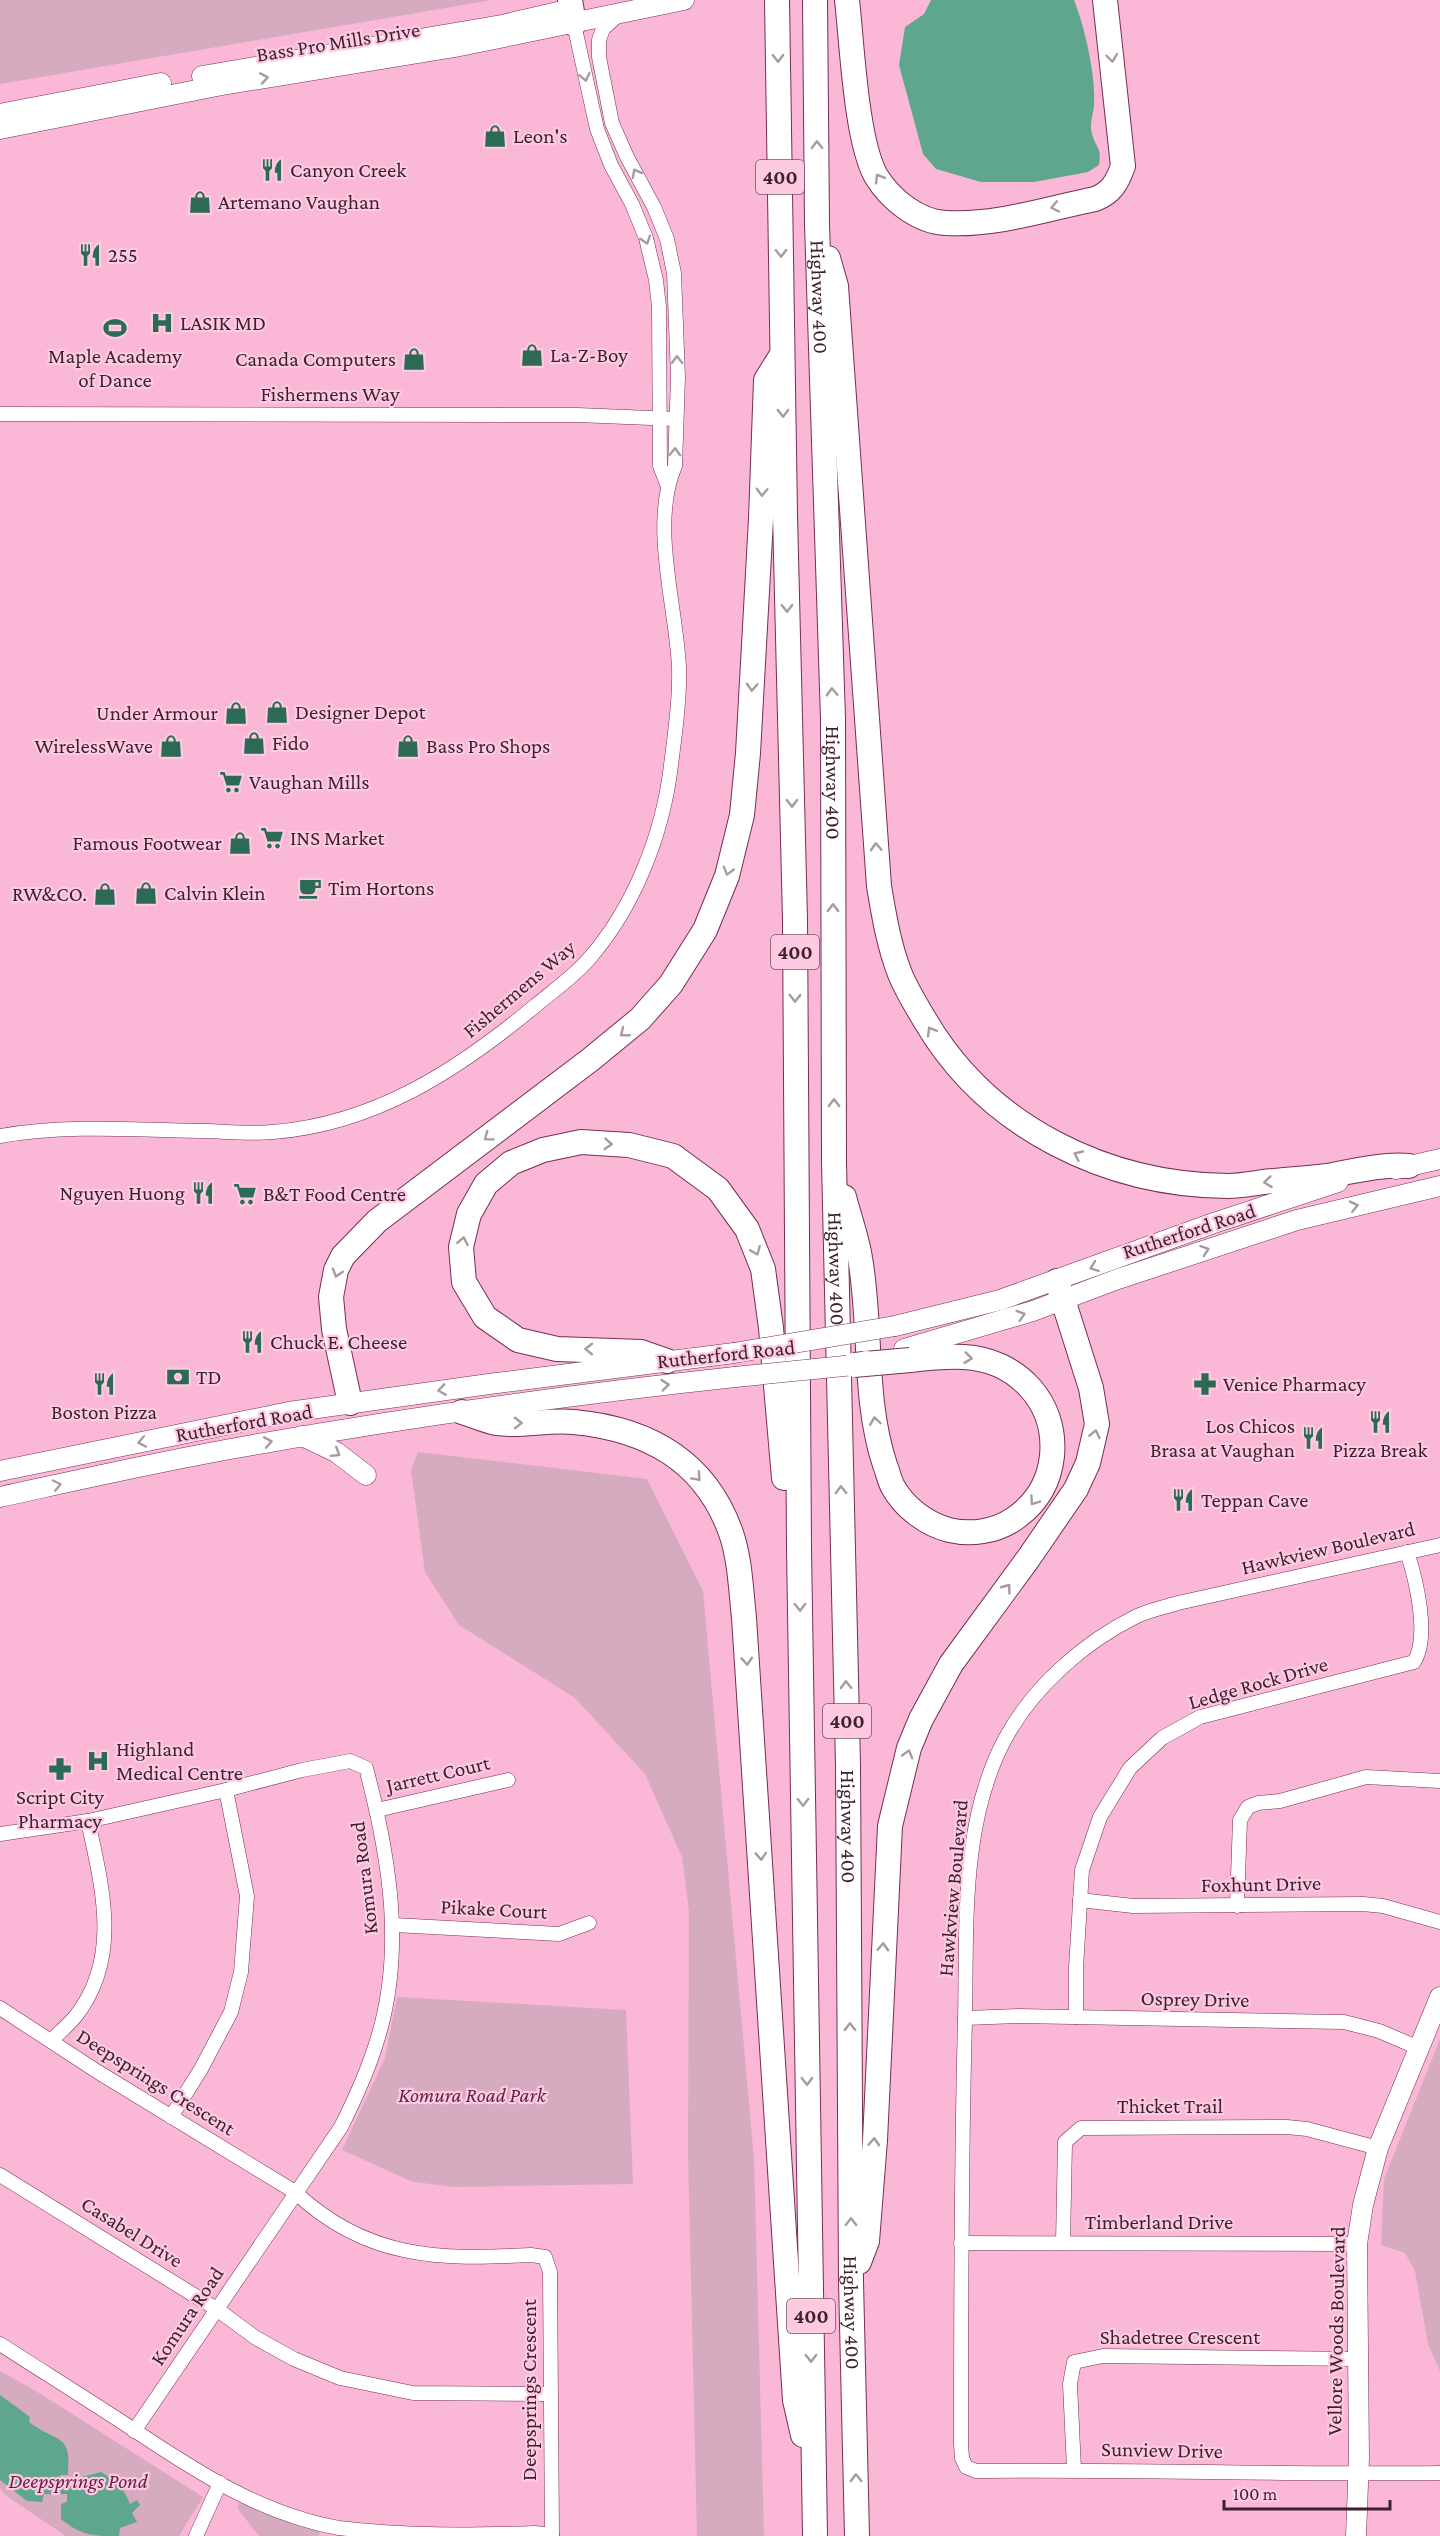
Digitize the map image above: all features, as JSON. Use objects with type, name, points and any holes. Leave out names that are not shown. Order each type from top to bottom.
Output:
[{"type":"highway","name":"Highway 400","points":[[777,0],[782,354],[795,920],[799,1549],[815,2536]]},
{"type":"highway","name":"Highway 400","points":[[815,0],[817,224],[833,719],[834,1162],[848,1765],[851,2281],[857,2536]]},
{"type":"highway","points":[[847,0],[864,137],[875,174],[890,195],[907,208],[922,217],[943,223],[988,221],[1084,202],[1105,195],[1113,188],[1123,166],[1105,0]]},
{"type":"highway","points":[[817,224],[836,286],[879,886],[889,937],[901,975],[936,1038],[963,1075],[1002,1110],[1081,1158],[1127,1173],[1191,1184],[1231,1186],[1307,1179],[1390,1165],[1409,1166]]},
{"type":"highway","points":[[350,1403],[334,1329],[331,1297],[336,1270],[343,1256],[376,1221],[590,1060],[640,1019],[671,984],[705,930],[719,898],[727,876],[743,804],[761,519],[766,380],[782,354]]},
{"type":"highway","points":[[667,1361],[641,1352],[557,1349],[518,1340],[485,1317],[464,1282],[461,1247],[469,1214],[486,1184],[511,1163],[543,1150],[581,1142],[629,1145],[673,1156],[718,1189],[747,1229],[764,1269],[785,1489],[799,1549]]},
{"type":"highway","points":[[834,1162],[860,1258],[877,1433],[893,1487],[916,1514],[935,1526],[957,1532],[985,1531],[1008,1523],[1029,1509],[1045,1485],[1053,1440],[1048,1415],[1040,1398],[1027,1383],[1011,1371],[994,1363],[964,1357],[907,1354],[854,1365]]},
{"type":"highway","points":[[851,2281],[867,2241],[890,1826],[909,1748],[921,1719],[951,1664],[1035,1551],[1076,1489],[1088,1462],[1097,1424],[1091,1388],[1060,1290]]},
{"type":"highway","points":[[462,1412],[497,1423],[571,1421],[630,1432],[661,1446],[683,1462],[706,1487],[718,1505],[731,1533],[744,1618],[795,2400],[814,2478]]},
{"type":"main road","name":"Bass Pro Mills Drive","points":[[0,114],[254,65],[501,25],[572,11],[618,15],[684,0]]},
{"type":"main road","name":"Bass Pro Mills Drive","points":[[0,129],[222,85],[455,47],[572,11]]},
{"type":"main road","name":"Rutherford Road","points":[[907,1354],[1033,1311],[1060,1290],[1211,1224],[1334,1183],[1440,1159]]},
{"type":"main road","name":"Rutherford Road","points":[[0,1471],[289,1412],[734,1353],[895,1326],[1000,1300],[1060,1290],[1297,1220],[1440,1186]]},
{"type":"main road","name":"Rutherford Road","points":[[0,1497],[233,1448],[363,1426],[539,1400],[854,1365]]},
{"type":"main road","points":[[350,1403],[363,1426]]},
{"type":"main road","points":[[302,1436],[336,1452],[366,1475]]},
{"type":"main road","name":"Vellore Woods Boulevard","points":[[1356,2536],[1359,2474],[1357,2244],[1366,2189],[1378,2148],[1440,1997]]},
{"type":"street","name":"Fishermens Way","points":[[0,1136],[69,1129],[272,1132],[334,1123],[404,1097],[451,1070],[492,1042],[572,976],[589,959],[627,904],[648,857],[665,805],[671,767],[679,669],[668,579],[667,484],[660,466],[660,307],[646,238],[632,204],[611,165],[597,129],[572,11]]},
{"type":"street","name":"Fishermens Way","points":[[618,15],[603,29],[599,40],[599,57],[612,123],[654,207],[667,239],[674,273],[677,346],[675,466],[667,484]]},
{"type":"street","name":"Fishermens Way","points":[[0,414],[577,416],[676,419]]},
{"type":"street","name":"Hawkview Boulevard","points":[[966,2467],[962,2458],[961,2444],[961,2141],[965,2018],[964,1953],[976,1819],[982,1792],[1005,1739],[1038,1693],[1083,1649],[1139,1616],[1178,1603],[1440,1545]]},
{"type":"street","name":"Ledge Rock Drive","points":[[1076,2017],[1082,1870],[1100,1817],[1130,1768],[1162,1738],[1200,1717],[1414,1662],[1421,1652],[1420,1625],[1413,1569],[1407,1552]]},
{"type":"street","name":"Komura Road","points":[[0,1834],[88,1821],[302,1770],[350,1761],[366,1768],[377,1810],[384,1843],[394,1925],[384,2013],[365,2077],[341,2127],[135,2430]]},
{"type":"street","points":[[1238,1906],[1240,1820],[1248,1807],[1258,1803],[1288,1799],[1366,1777],[1440,1781]]},
{"type":"street","name":"Jarrett Court","points":[[377,1810],[508,1780]]},
{"type":"street","points":[[171,2117],[201,2069],[231,2012],[241,1971],[247,1896],[225,1790]]},
{"type":"street","points":[[52,2040],[76,2016],[91,1989],[103,1956],[106,1922],[88,1821]]},
{"type":"street","name":"Foxhunt Drive","points":[[1080,1900],[1133,1906],[1363,1904],[1383,1906],[1440,1922]]},
{"type":"street","name":"Pikake Court","points":[[394,1925],[559,1934],[589,1923]]},
{"type":"street","name":"Deepsprings Crescent","points":[[0,2008],[363,2238],[406,2252],[435,2256],[531,2255],[545,2258],[550,2272],[549,2394],[552,2536],[387,2534],[337,2527],[284,2512],[235,2492],[192,2468],[0,2344]]},
{"type":"street","name":"Osprey Drive","points":[[965,2018],[1076,2017],[1344,2022],[1379,2031],[1419,2048]]},
{"type":"street","name":"Thicket Trail","points":[[1063,2243],[1065,2142],[1081,2128],[1287,2127],[1307,2129],[1378,2148]]},
{"type":"street","name":"Casabel Drive","points":[[0,2175],[218,2310],[256,2338],[294,2359],[340,2378],[413,2393],[549,2394]]},
{"type":"street","name":"Timberland Drive","points":[[961,2244],[1357,2244]]},
{"type":"street","name":"Shadetree Crescent","points":[[1074,2469],[1070,2384],[1074,2362],[1103,2356],[1358,2359]]},
{"type":"street","name":"Sunview Drive","points":[[966,2467],[976,2470],[1440,2473]]},
{"type":"street","points":[[196,2536],[220,2483]]},
{"type":"green space","points":[[0,0],[492,0],[0,84]]},
{"type":"green space","points":[[418,1452],[647,1479],[703,1591],[754,2159],[764,2536],[697,2536],[688,2154],[689,1911],[682,1857],[645,1774],[575,1698],[459,1625],[425,1572],[411,1470]]},
{"type":"green space","name":"Komura Road Park","points":[[397,1997],[626,2010],[633,2184],[456,2187],[413,2182],[342,2150],[385,2058]]},
{"type":"green space","points":[[1440,2039],[1440,2371],[1428,2344],[1415,2271],[1405,2253],[1381,2245],[1384,2179]]},
{"type":"green space","name":"Deepsprings Pond","points":[[0,2371],[36,2391],[203,2497],[179,2536],[66,2536],[5,2495],[0,2488]]},
{"type":"green space","points":[[239,2502],[276,2518],[320,2531],[319,2536],[259,2536],[238,2509]]},
{"type":"shaded area","points":[[931,0],[1074,0],[1086,38],[1091,67],[1094,106],[1091,130],[1099,151],[1099,165],[1088,172],[1034,182],[981,182],[936,169],[923,154],[899,65],[905,27],[924,14]]},
{"type":"shaded area","points":[[0,2395],[30,2417],[29,2422],[65,2445],[69,2461],[68,2475],[60,2475],[60,2484],[73,2487],[82,2477],[101,2472],[119,2485],[130,2504],[137,2500],[140,2505],[132,2513],[137,2522],[120,2528],[119,2536],[81,2532],[61,2519],[61,2504],[67,2502],[67,2494],[44,2494],[42,2502],[27,2501],[0,2480]]},
{"type":"place","name":"Leon's","points":[[495,136]]},
{"type":"place","name":"Canyon Creek","points":[[272,170]]},
{"type":"place","name":"Artemano Vaughan","points":[[200,202]]},
{"type":"place","name":"255","points":[[90,255]]},
{"type":"place","name":"LASIK MD","points":[[162,323]]},
{"type":"place","name":"Maple Academy of Dance","points":[[115,328]]},
{"type":"place","name":"La-Z-Boy","points":[[532,355]]},
{"type":"place","name":"Canada Computers","points":[[414,359]]},
{"type":"place","name":"Designer Depot","points":[[277,712]]},
{"type":"place","name":"Under Armour","points":[[236,713]]},
{"type":"place","name":"Fido","points":[[254,743]]},
{"type":"place","name":"WirelessWave","points":[[171,746]]},
{"type":"place","name":"Bass Pro Shops","points":[[408,746]]},
{"type":"place","name":"Vaughan Mills","points":[[231,782]]},
{"type":"place","name":"INS Market","points":[[272,838]]},
{"type":"place","name":"Famous Footwear","points":[[240,843]]},
{"type":"place","name":"Tim Hortons","points":[[310,888]]},
{"type":"place","name":"Calvin Klein","points":[[146,893]]},
{"type":"place","name":"RW&CO.","points":[[105,894]]},
{"type":"place","name":"Nguyen Huong","points":[[203,1193]]},
{"type":"place","name":"B&T Food Centre","points":[[245,1194]]},
{"type":"place","name":"Chuck E. Cheese","points":[[252,1342]]},
{"type":"place","name":"TD","points":[[178,1377]]},
{"type":"place","name":"Boston Pizza","points":[[104,1384]]},
{"type":"place","name":"Venice Pharmacy","points":[[1205,1384]]},
{"type":"place","name":"Pizza Break","points":[[1380,1422]]},
{"type":"place","name":"Los Chicos Brasa at Vaughan","points":[[1313,1438]]},
{"type":"place","name":"Teppan Cave","points":[[1183,1500]]},
{"type":"place","name":"Highland Medical Centre","points":[[98,1761]]},
{"type":"place","name":"Script City Pharmacy","points":[[60,1769]]}]
